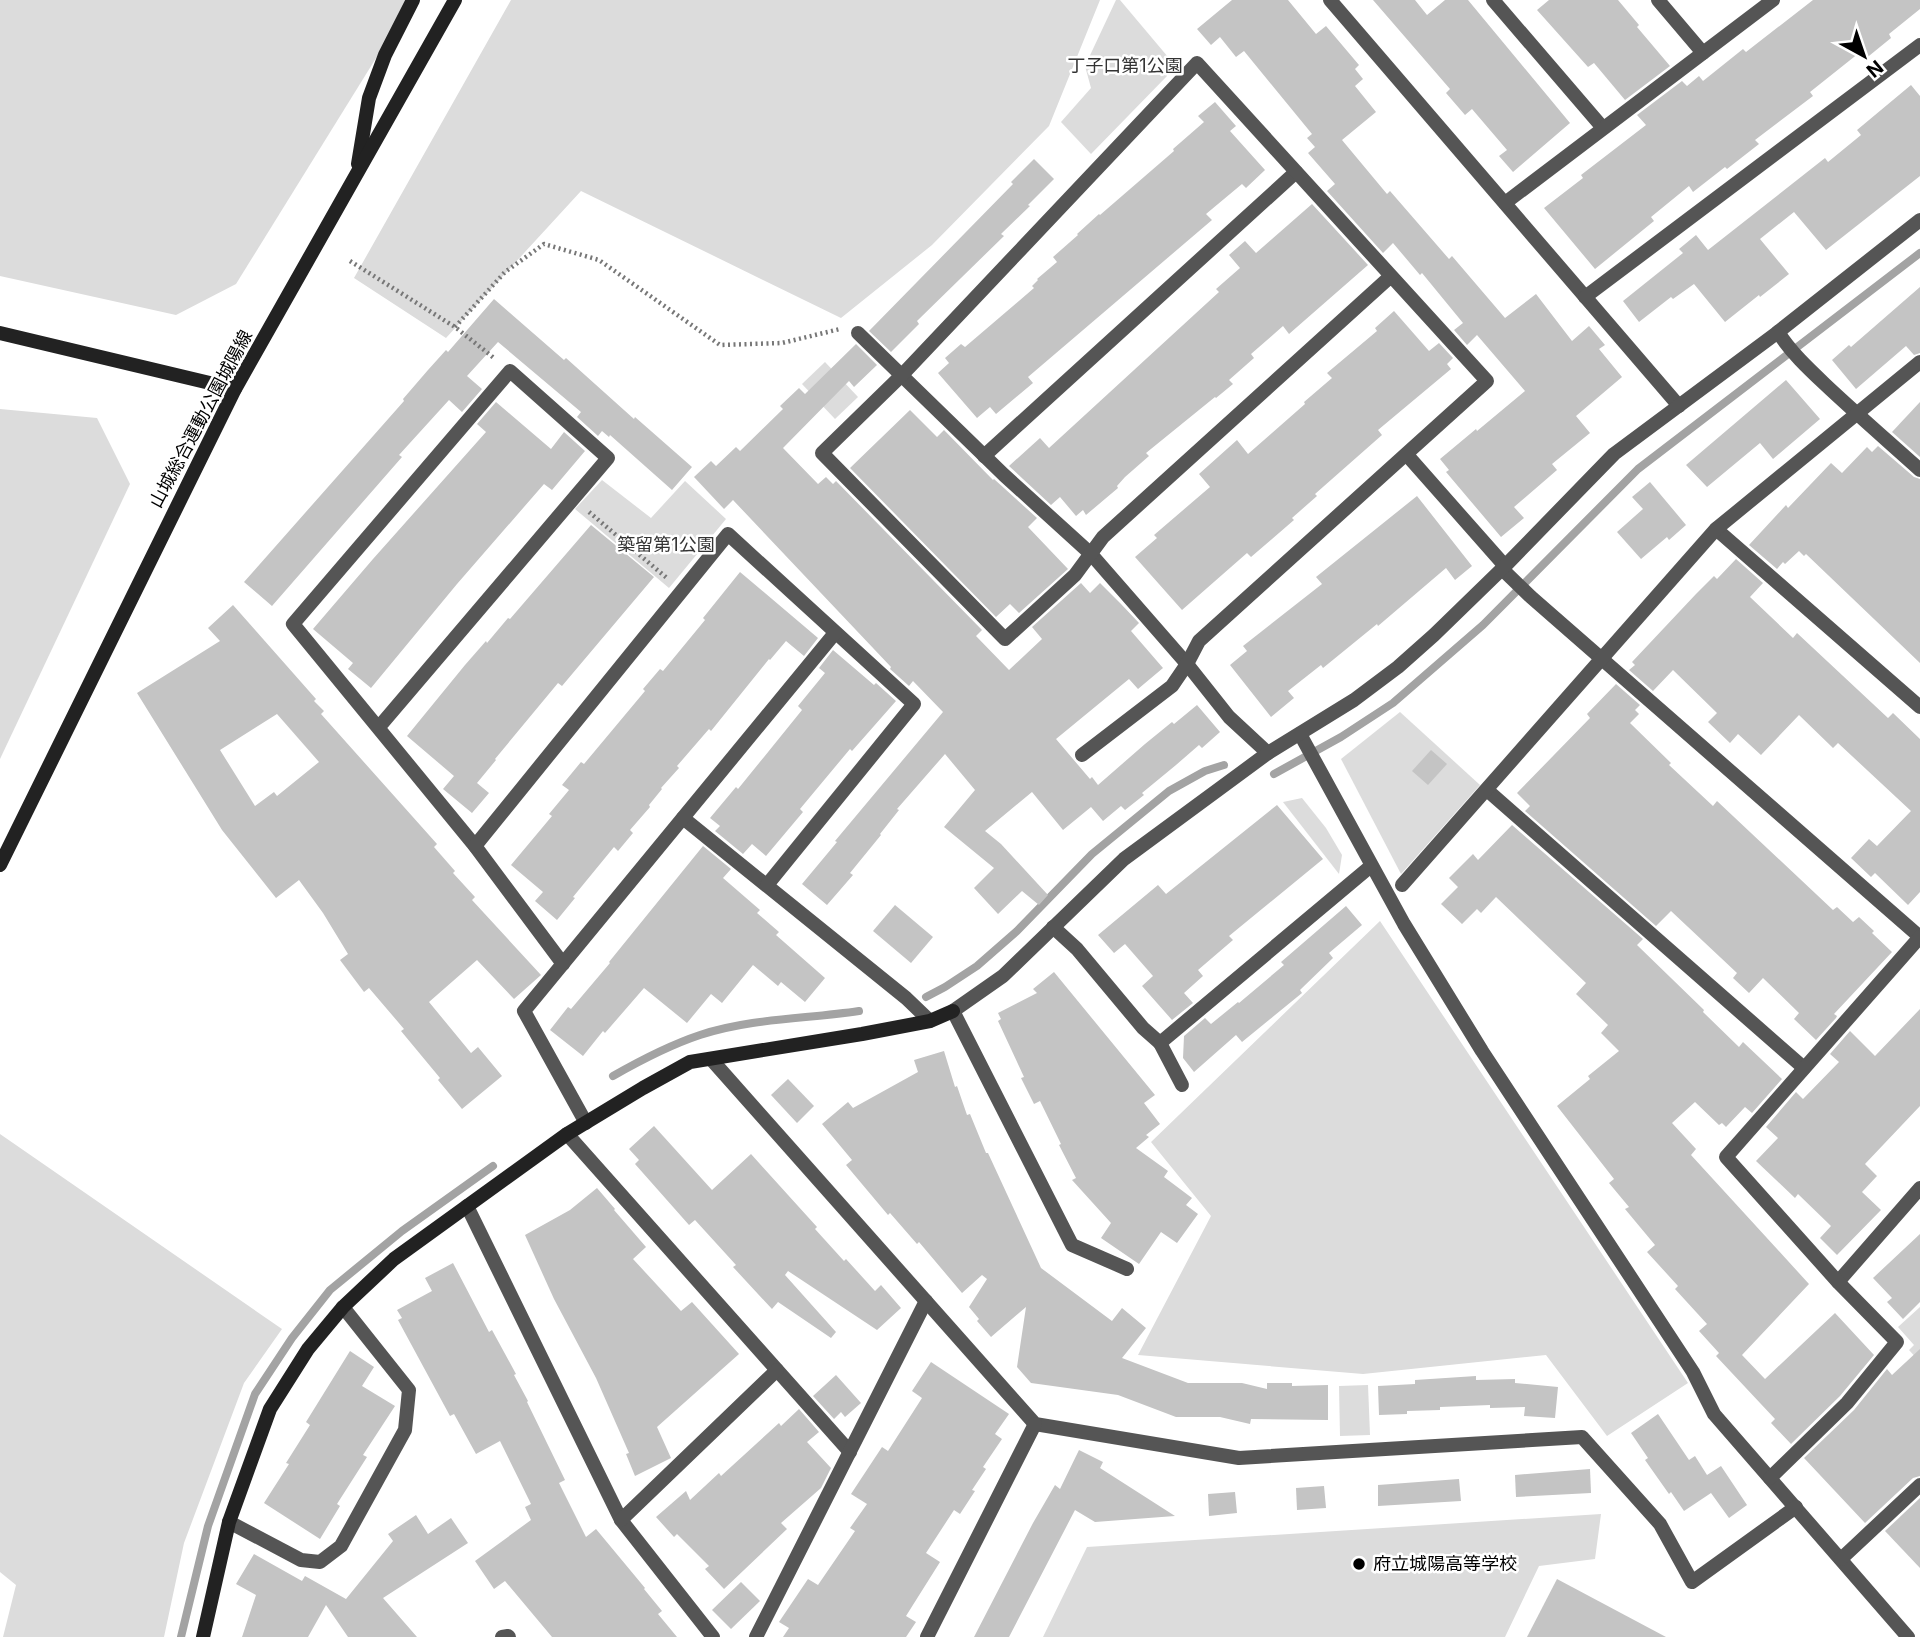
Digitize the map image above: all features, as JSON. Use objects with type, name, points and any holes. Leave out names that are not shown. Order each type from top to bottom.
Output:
[{"type":"street","points":[[1330,0],[1679,406]]},
{"type":"street","points":[[1493,0],[1603,128]]},
{"type":"street","points":[[1658,0],[1703,53]]},
{"type":"street","points":[[1505,203],[1773,0]]},
{"type":"street","name":"山城総合運動公園城陽線","points":[[0,865],[235,389],[453,3]]},
{"type":"street","points":[[356,175],[369,98],[384,55],[410,5]]},
{"type":"street","points":[[1585,296],[1920,45]]},
{"type":"street","points":[[1082,755],[1172,686],[1199,641],[1488,381],[1196,63],[901,375],[822,453],[1005,639],[1075,575],[1103,537],[1391,276]]},
{"type":"street","points":[[984,456],[1296,172]]},
{"type":"street","points":[[203,1637],[229,1522],[270,1409],[308,1349],[343,1307],[394,1259],[567,1134],[690,1062],[930,1021],[953,1011],[1003,976],[1124,859],[1268,753],[1303,740],[1398,667],[1506,572],[1614,454],[1679,406],[1781,338],[1920,220]]},
{"type":"street","points":[[0,333],[235,389]]},
{"type":"street","points":[[858,333],[984,456],[1091,554],[1187,664],[1228,717],[1268,753]]},
{"type":"street","points":[[1781,338],[1805,365],[1920,470]]},
{"type":"street","points":[[1402,886],[1716,529],[1920,362]]},
{"type":"street","points":[[379,727],[608,458],[510,371],[293,624],[475,846],[563,964]]},
{"type":"street","points":[[1407,455],[1506,572],[1531,597],[1920,937],[1726,1157],[1838,1282],[1897,1342],[1847,1403],[1770,1478]]},
{"type":"street","points":[[1716,529],[1920,706]]},
{"type":"street","points":[[475,846],[728,534],[914,704],[767,885]]},
{"type":"street","points":[[586,1123],[524,1011],[835,634]]},
{"type":"street","points":[[1303,740],[1371,866],[1482,1051],[1693,1373],[1714,1414],[1908,1637]]},
{"type":"street","points":[[1487,790],[1804,1068]]},
{"type":"street","points":[[683,818],[930,1021]]},
{"type":"street","points":[[1160,1043],[1371,866]]},
{"type":"street","points":[[1054,927],[1077,949],[1143,1028],[1160,1043],[1182,1084]]},
{"type":"street","points":[[953,1011],[1072,1245],[1127,1269]]},
{"type":"street","points":[[711,1059],[1035,1424],[1238,1458],[1582,1437],[1660,1524],[1692,1582],[1796,1507]]},
{"type":"street","points":[[567,1134],[850,1452]]},
{"type":"street","points":[[1838,1282],[1919,1193]]},
{"type":"street","points":[[467,1206],[621,1520],[713,1637]]},
{"type":"street","points":[[756,1637],[926,1301]]},
{"type":"street","points":[[229,1522],[301,1560],[320,1562],[341,1546],[405,1430],[409,1390],[343,1307]]},
{"type":"street","points":[[621,1520],[777,1370]]},
{"type":"street","points":[[927,1637],[1035,1424]]},
{"type":"street","points":[[1841,1559],[1920,1485]]},
{"type":"street","points":[[502,1637],[509,1637]]},
{"type":"path","points":[[455,327],[505,272],[544,244],[599,260],[720,345],[782,343],[838,329],[858,333]]},
{"type":"path","points":[[350,261],[455,327],[510,371]]},
{"type":"path","points":[[573,498],[682,590]]},
{"type":"green space","points":[[0,0],[412,0],[236,284],[176,315],[0,276]]},
{"type":"green space","points":[[511,0],[1100,0],[1049,126],[932,245],[841,318],[581,191],[446,338],[354,278]]},
{"type":"green space","name":"丁子口第1公園","points":[[1116,0],[1120,0],[1168,57],[1167,76],[1091,154],[1061,122],[1091,88],[1085,66]]},
{"type":"green space","points":[[825,362],[858,397],[835,419],[802,384]]},
{"type":"green space","points":[[0,409],[97,418],[130,484],[0,759]]},
{"type":"green space","name":"築留第1公園","points":[[602,480],[651,518],[685,481],[726,519],[669,588],[575,509]]},
{"type":"green space","points":[[1400,712],[1480,785],[1401,874],[1341,759]]},
{"type":"green space","points":[[1302,798],[1326,828],[1342,855],[1339,874],[1283,802]]},
{"type":"green space","points":[[1380,921],[1688,1383],[1607,1436],[1546,1355],[1363,1374],[1138,1355],[1211,1216],[1151,1142]]},
{"type":"green space","points":[[0,1134],[282,1329],[244,1383],[184,1543],[164,1637],[3,1637],[16,1585],[0,1572]]},
{"type":"green space","points":[[1920,1307],[1920,1362],[1909,1350],[1914,1345],[1898,1327]]},
{"type":"green space","points":[[1368,1385],[1370,1435],[1340,1436],[1339,1386]]},
{"type":"green space","name":"府立城陽高等学校","points":[[1601,1514],[1595,1559],[1539,1566],[1505,1637],[1043,1637],[1087,1547]]},
{"type":"building","points":[[1232,0],[1288,0],[1316,34],[1326,26],[1359,65],[1355,69],[1363,79],[1355,86],[1376,112],[1342,140],[1387,194],[1390,191],[1449,259],[1452,256],[1505,318],[1536,294],[1572,341],[1589,326],[1605,345],[1599,349],[1622,377],[1576,416],[1590,433],[1552,464],[1557,470],[1514,507],[1524,518],[1501,537],[1446,472],[1449,470],[1440,459],[1525,391],[1477,335],[1467,345],[1454,330],[1463,323],[1393,243],[1383,253],[1327,191],[1335,184],[1308,153],[1315,147],[1307,138],[1312,134],[1244,51],[1236,57],[1220,37],[1211,45],[1197,29]]},
{"type":"building","points":[[1373,0],[1415,0],[1427,15],[1445,0],[1468,0],[1570,123],[1513,172],[1499,156],[1507,150],[1472,109],[1465,115],[1446,93],[1450,89]]},
{"type":"building","points":[[1549,0],[1618,0],[1670,66],[1625,100],[1594,63],[1588,67],[1537,10]]},
{"type":"building","points":[[1813,0],[1920,0],[1920,9],[1889,34],[1891,38],[1864,60],[1859,53],[1810,92],[1813,96],[1755,140],[1759,144],[1727,169],[1725,167],[1693,192],[1689,186],[1651,217],[1654,221],[1595,269],[1544,208],[1583,178],[1581,175],[1646,125],[1637,115],[1682,81],[1687,86],[1699,76],[1703,81],[1743,49],[1746,52]]},
{"type":"building","points":[[1911,85],[1920,96],[1920,176],[1826,250],[1794,212],[1760,239],[1789,274],[1725,322],[1694,284],[1673,299],[1671,297],[1639,322],[1623,301],[1683,253],[1679,249],[1696,235],[1708,250],[1825,158],[1828,162],[1861,135],[1857,130]]},
{"type":"building","points":[[1215,102],[1236,126],[1230,131],[1265,170],[1246,188],[1242,184],[1206,214],[1212,220],[1028,377],[1033,383],[996,414],[990,407],[977,418],[938,373],[949,363],[945,358],[961,344],[965,347],[1034,288],[1032,286],[1037,279],[1057,262],[1053,257],[1174,151],[1173,149],[1204,122],[1198,116]]},
{"type":"building","points":[[1034,159],[1054,179],[1001,234],[1004,236],[917,321],[919,324],[891,352],[869,331],[1013,184],[1011,182]]},
{"type":"building","points":[[1312,204],[1368,265],[1289,334],[1283,326],[1251,354],[1254,358],[1229,380],[1233,384],[1146,453],[1149,456],[1125,477],[1118,488],[1086,515],[1083,510],[1076,516],[1060,497],[1051,505],[1009,466],[1040,438],[1049,448],[1219,292],[1216,289],[1240,268],[1229,255],[1245,241],[1256,253]]},
{"type":"building","points":[[1920,287],[1920,353],[1914,355],[1906,346],[1856,389],[1832,360],[1849,345],[1851,347]]},
{"type":"building","points":[[494,299],[692,467],[672,490],[610,435],[609,437],[602,431],[598,436],[577,417],[581,412],[498,342],[467,376],[482,389],[462,412],[449,400],[272,606],[244,582],[404,401],[428,370],[446,350],[448,352]]},
{"type":"building","points":[[1394,311],[1429,351],[1439,343],[1453,358],[1447,364],[1451,369],[1378,430],[1382,435],[1315,494],[1317,496],[1292,518],[1294,520],[1251,557],[1247,553],[1182,610],[1135,557],[1157,538],[1154,535],[1210,487],[1199,474],[1237,440],[1248,454],[1332,378],[1327,373],[1377,331],[1375,328]]},
{"type":"building","points":[[856,344],[877,365],[854,387],[849,381],[783,448],[818,484],[826,477],[833,484],[836,481],[982,630],[976,636],[1009,670],[1042,639],[1032,627],[1081,583],[1090,593],[1100,583],[1139,623],[1131,631],[1163,668],[1138,689],[1129,679],[1056,739],[1090,779],[1092,777],[1098,785],[1172,722],[1174,724],[1197,705],[1220,732],[1202,748],[1199,745],[1125,810],[1121,806],[1103,821],[1091,807],[1063,830],[1032,792],[985,831],[1001,844],[1048,895],[1039,905],[1022,891],[998,914],[974,888],[994,868],[944,827],[975,790],[945,754],[897,809],[899,810],[881,835],[850,873],[853,875],[827,905],[802,884],[943,712],[913,681],[909,686],[890,669],[733,500],[724,509],[694,477],[711,461],[716,466],[736,447],[740,451],[783,409],[780,406],[799,388],[805,394]]},
{"type":"building","points":[[1786,380],[1820,419],[1773,459],[1760,443],[1707,487],[1686,465]]},
{"type":"building","points":[[496,402],[551,449],[564,432],[585,451],[552,490],[544,484],[371,688],[348,669],[353,663],[313,629],[486,432],[477,424]]},
{"type":"building","points":[[1920,402],[1920,457],[1892,432]]},
{"type":"building","points":[[910,410],[937,437],[944,430],[993,480],[1037,518],[1028,527],[1068,569],[1019,613],[1010,604],[996,617],[850,468]]},
{"type":"building","points":[[1878,446],[1914,477],[1920,479],[1920,663],[1806,554],[1804,556],[1799,551],[1777,569],[1749,545],[1786,505],[1788,508],[1831,463],[1842,473],[1867,447],[1872,452]]},
{"type":"building","points":[[1650,482],[1686,525],[1641,559],[1617,532],[1643,509],[1632,497]]},
{"type":"building","points":[[1417,496],[1472,566],[1455,580],[1446,568],[1378,626],[1377,624],[1323,668],[1321,665],[1288,691],[1294,698],[1271,717],[1230,665],[1247,651],[1243,646],[1322,584],[1316,577]]},
{"type":"building","points":[[591,525],[654,577],[562,686],[558,683],[495,759],[477,783],[489,793],[472,813],[443,789],[454,776],[407,736],[465,665],[508,618],[510,619]]},
{"type":"building","points":[[1736,559],[1763,583],[1750,597],[1793,638],[1797,633],[1888,718],[1893,713],[1920,739],[1920,892],[1908,905],[1875,873],[1871,877],[1851,858],[1869,839],[1877,846],[1911,811],[1838,743],[1833,748],[1799,715],[1761,755],[1738,734],[1730,743],[1708,722],[1717,713],[1673,670],[1653,691],[1629,670],[1635,665],[1632,662],[1696,594],[1714,576],[1717,579]]},
{"type":"building","points":[[740,572],[818,638],[804,656],[786,641],[769,659],[711,731],[709,729],[677,766],[679,768],[630,830],[633,833],[618,851],[614,847],[557,920],[535,901],[543,892],[511,865],[552,816],[549,814],[569,790],[562,785],[581,762],[584,764],[660,669],[663,671]]},
{"type":"building","points":[[233,605],[316,699],[314,701],[324,711],[321,714],[437,844],[434,847],[475,897],[472,900],[541,975],[514,999],[477,960],[429,1002],[471,1053],[478,1047],[502,1076],[462,1109],[401,1031],[404,1029],[369,988],[364,992],[340,960],[348,954],[299,880],[276,898],[222,830],[137,693],[220,641],[208,628]],"holes":[[[277,714],[319,762],[277,796],[274,792],[255,806],[220,750]]]},
{"type":"building","points":[[833,650],[896,701],[852,751],[850,749],[800,809],[803,812],[766,856],[752,844],[743,854],[715,831],[720,826],[710,818],[736,787],[738,789],[802,710],[798,706],[825,673],[819,668]]},
{"type":"building","points":[[1616,684],[1640,705],[1635,710],[1639,714],[1630,723],[1671,763],[1669,765],[1713,806],[1717,801],[1833,910],[1837,907],[1853,922],[1859,917],[1892,952],[1834,1014],[1836,1018],[1816,1040],[1794,1019],[1799,1013],[1763,978],[1749,993],[1733,978],[1737,973],[1671,911],[1656,926],[1525,811],[1530,806],[1517,793],[1590,718],[1587,714]]},
{"type":"building","points":[[1431,750],[1447,764],[1428,785],[1412,771]]},
{"type":"building","points":[[1277,805],[1323,859],[1229,936],[1233,940],[1198,970],[1203,976],[1184,993],[1193,1003],[1172,1020],[1142,986],[1153,976],[1125,944],[1114,953],[1098,935],[1158,885],[1166,894]]},
{"type":"building","points":[[1512,825],[1643,939],[1637,945],[1704,1010],[1703,1012],[1739,1047],[1743,1042],[1782,1079],[1752,1113],[1745,1107],[1726,1127],[1722,1123],[1719,1125],[1695,1102],[1672,1123],[1696,1149],[1691,1155],[1809,1284],[1742,1355],[1765,1379],[1835,1313],[1874,1355],[1840,1396],[1791,1444],[1771,1423],[1775,1419],[1716,1356],[1719,1353],[1699,1331],[1707,1324],[1675,1289],[1678,1286],[1647,1252],[1655,1245],[1625,1209],[1629,1207],[1609,1183],[1614,1179],[1557,1106],[1619,1051],[1601,1033],[1608,1025],[1576,994],[1586,983],[1496,897],[1481,913],[1477,909],[1462,924],[1441,904],[1458,887],[1449,878],[1473,854],[1478,860]]},
{"type":"building","points":[[703,846],[731,869],[723,878],[760,910],[757,913],[779,932],[776,935],[825,978],[805,1002],[781,982],[778,986],[753,965],[722,1003],[711,994],[687,1023],[644,988],[583,1056],[550,1030],[610,963]]},
{"type":"building","points":[[895,905],[933,937],[911,963],[873,931]]},
{"type":"building","points":[[1346,906],[1362,925],[1329,953],[1333,958],[1300,990],[1302,993],[1242,1042],[1236,1035],[1194,1072],[1183,1058],[1184,1036],[1205,1018],[1211,1024],[1239,1003],[1284,965],[1281,962]]},
{"type":"building","points":[[1054,972],[1155,1095],[1144,1103],[1160,1124],[1146,1135],[1149,1137],[1136,1148],[1168,1171],[1164,1177],[1192,1198],[1186,1205],[1198,1214],[1177,1243],[1161,1232],[1139,1264],[1101,1238],[1111,1223],[1072,1180],[1076,1178],[1059,1145],[1061,1144],[1040,1101],[1034,1104],[998,1021],[1001,1019],[998,1013],[1037,993],[1033,989]]},
{"type":"building","points":[[1920,1009],[1920,1106],[1865,1164],[1877,1176],[1862,1192],[1881,1210],[1837,1255],[1820,1238],[1831,1226],[1798,1194],[1795,1198],[1756,1161],[1778,1138],[1766,1127],[1796,1092],[1803,1099],[1839,1062],[1830,1054],[1850,1031],[1875,1056]]},
{"type":"building","points":[[944,1051],[967,1115],[970,1114],[1041,1268],[1112,1321],[1122,1308],[1146,1328],[1122,1358],[1188,1383],[1242,1383],[1267,1389],[1267,1383],[1292,1383],[1292,1386],[1328,1385],[1328,1420],[1251,1419],[1250,1424],[1220,1417],[1176,1417],[1118,1395],[1031,1383],[1017,1367],[1026,1307],[991,1337],[969,1307],[987,1279],[982,1275],[962,1293],[919,1242],[917,1244],[890,1213],[888,1215],[846,1165],[852,1160],[822,1124],[848,1102],[853,1108],[918,1072],[914,1060]]},
{"type":"building","points":[[788,1079],[814,1106],[797,1123],[771,1095]]},
{"type":"building","points":[[654,1126],[712,1190],[751,1154],[844,1261],[846,1259],[875,1291],[881,1285],[901,1308],[877,1330],[788,1271],[785,1275],[836,1332],[831,1338],[778,1302],[772,1309],[695,1220],[689,1225],[635,1164],[639,1160],[629,1149]]},
{"type":"building","points":[[597,1188],[646,1247],[633,1259],[681,1311],[692,1302],[739,1354],[657,1427],[671,1458],[635,1476],[626,1454],[629,1453],[596,1378],[554,1299],[525,1235],[570,1210]]},
{"type":"building","points":[[1920,1234],[1920,1302],[1903,1319],[1887,1302],[1892,1298],[1873,1278]]},
{"type":"building","points":[[453,1263],[489,1332],[492,1330],[516,1374],[514,1375],[565,1480],[559,1483],[586,1537],[596,1529],[645,1588],[662,1611],[658,1614],[677,1637],[552,1637],[505,1581],[494,1589],[475,1561],[531,1520],[525,1507],[531,1504],[500,1441],[476,1454],[454,1414],[450,1416],[398,1320],[402,1318],[397,1310],[432,1291],[425,1278]]},
{"type":"building","points":[[1920,1349],[1920,1476],[1913,1478],[1865,1523],[1804,1458],[1854,1410],[1887,1369],[1892,1375]]},
{"type":"building","points":[[350,1351],[374,1367],[362,1386],[395,1406],[363,1455],[367,1457],[337,1504],[340,1506],[320,1539],[264,1503],[310,1425],[306,1422]]},
{"type":"building","points":[[931,1362],[1009,1414],[995,1434],[1002,1439],[983,1467],[986,1469],[972,1490],[975,1491],[960,1514],[954,1510],[926,1553],[940,1562],[906,1616],[916,1622],[906,1637],[783,1637],[789,1628],[779,1622],[808,1579],[818,1585],[855,1531],[850,1528],[867,1504],[851,1494],[882,1447],[888,1451],[922,1398],[912,1391]]},
{"type":"building","points":[[836,1375],[861,1403],[845,1417],[841,1412],[834,1419],[813,1396]]},
{"type":"building","points":[[1476,1376],[1476,1380],[1515,1379],[1515,1383],[1558,1387],[1555,1418],[1524,1416],[1525,1407],[1490,1408],[1490,1405],[1440,1407],[1440,1410],[1379,1415],[1378,1386],[1415,1384],[1415,1380]]},
{"type":"building","points":[[799,1409],[819,1432],[807,1442],[831,1468],[821,1488],[781,1523],[787,1529],[724,1589],[705,1569],[709,1566],[677,1534],[674,1537],[656,1517],[686,1491],[690,1500],[719,1473],[721,1476],[779,1423],[781,1426]]},
{"type":"building","points":[[1658,1414],[1689,1460],[1695,1456],[1707,1475],[1721,1466],[1747,1505],[1729,1518],[1711,1493],[1684,1511],[1645,1460],[1648,1458],[1631,1433]]},
{"type":"building","points":[[1079,1450],[1103,1462],[1100,1468],[1175,1516],[1095,1522],[1075,1510],[1009,1637],[974,1637],[1033,1523],[1055,1485],[1060,1489]]},
{"type":"building","points":[[1590,1469],[1591,1493],[1516,1497],[1515,1475]]},
{"type":"building","points":[[1459,1479],[1461,1501],[1378,1506],[1378,1485]]},
{"type":"building","points":[[1324,1486],[1326,1508],[1297,1510],[1296,1488]]},
{"type":"building","points":[[1235,1492],[1237,1513],[1209,1516],[1208,1494]]},
{"type":"building","points":[[1920,1498],[1920,1568],[1885,1531]]},
{"type":"building","points":[[416,1515],[428,1534],[451,1518],[468,1543],[383,1598],[417,1637],[348,1637],[326,1605],[308,1637],[242,1637],[256,1595],[236,1584],[254,1554],[302,1581],[305,1576],[346,1599],[393,1541],[388,1534]]},
{"type":"building","points":[[1557,1579],[1666,1637],[1527,1637]]},
{"type":"building","points":[[741,1582],[760,1601],[731,1629],[712,1610]]},
{"type":"waterway","points":[[1274,774],[1341,737],[1393,703],[1483,625],[1638,469],[1920,253]]},
{"type":"waterway","points":[[926,997],[977,966],[1017,931],[1092,854],[1169,791],[1205,771],[1224,765]]},
{"type":"waterway","points":[[613,1076],[667,1048],[720,1029],[859,1011]]},
{"type":"waterway","points":[[181,1637],[208,1526],[255,1394],[292,1338],[330,1290],[402,1231],[493,1166]]},
{"type":"place","name":"府立城陽高等学校","points":[[1359,1564]]}]
